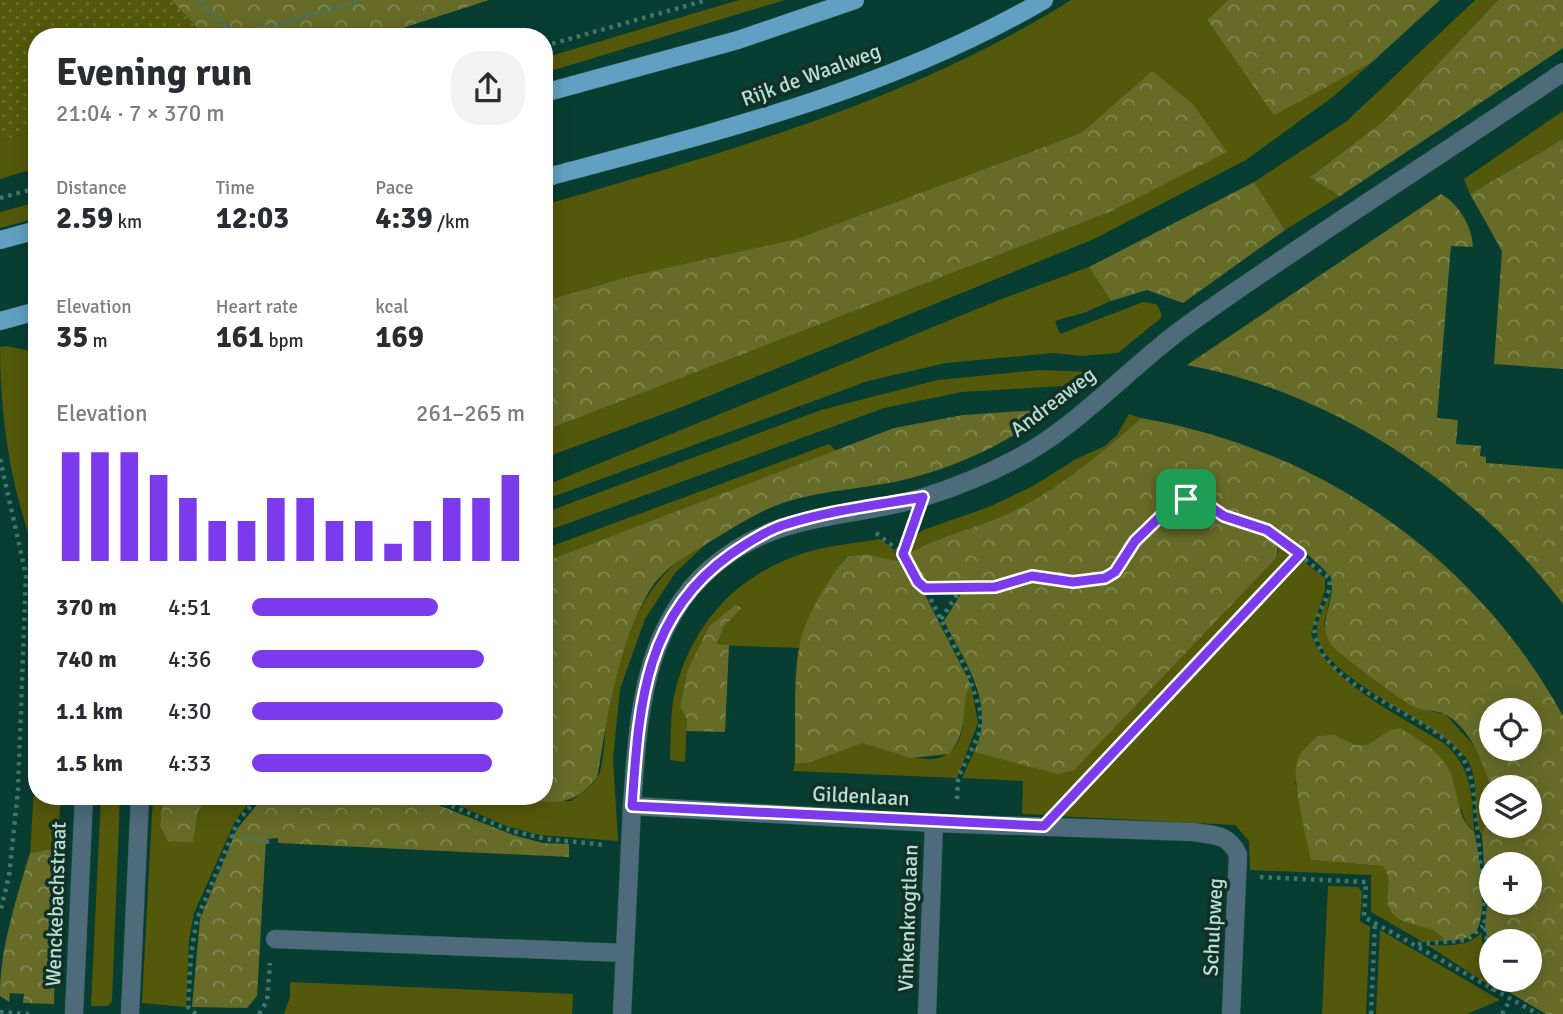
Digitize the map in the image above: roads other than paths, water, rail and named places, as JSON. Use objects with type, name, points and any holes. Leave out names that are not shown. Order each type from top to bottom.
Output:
[{"type":"main road","points":[[553,91],[738,40],[855,0]]},
{"type":"main road","name":"Rijk de Waalweg","points":[[553,176],[788,112],[962,42],[1044,0]]},
{"type":"main road","points":[[0,240],[28,232]]},
{"type":"main road","points":[[0,321],[28,313]]},
{"type":"street","name":"Andreaweg","points":[[632,806],[639,710],[645,685],[663,632],[682,598],[712,567],[741,547],[785,524],[923,497],[1012,461],[1046,440],[1194,321],[1563,72]]},
{"type":"street","name":"Wenckebachstraat","points":[[74,1014],[83,805]]},
{"type":"street","points":[[130,1014],[140,805]]},
{"type":"street","name":"Gildenlaan","points":[[632,806],[934,823],[1193,832],[1225,836],[1233,843]]},
{"type":"street","points":[[622,1014],[632,806]]},
{"type":"street","name":"Vinkenkrogtlaan","points":[[927,1014],[934,823]]},
{"type":"street","name":"Schulpweg","points":[[1231,1014],[1238,876],[1238,855],[1233,843]]},
{"type":"street","points":[[275,939],[625,953]]}]
